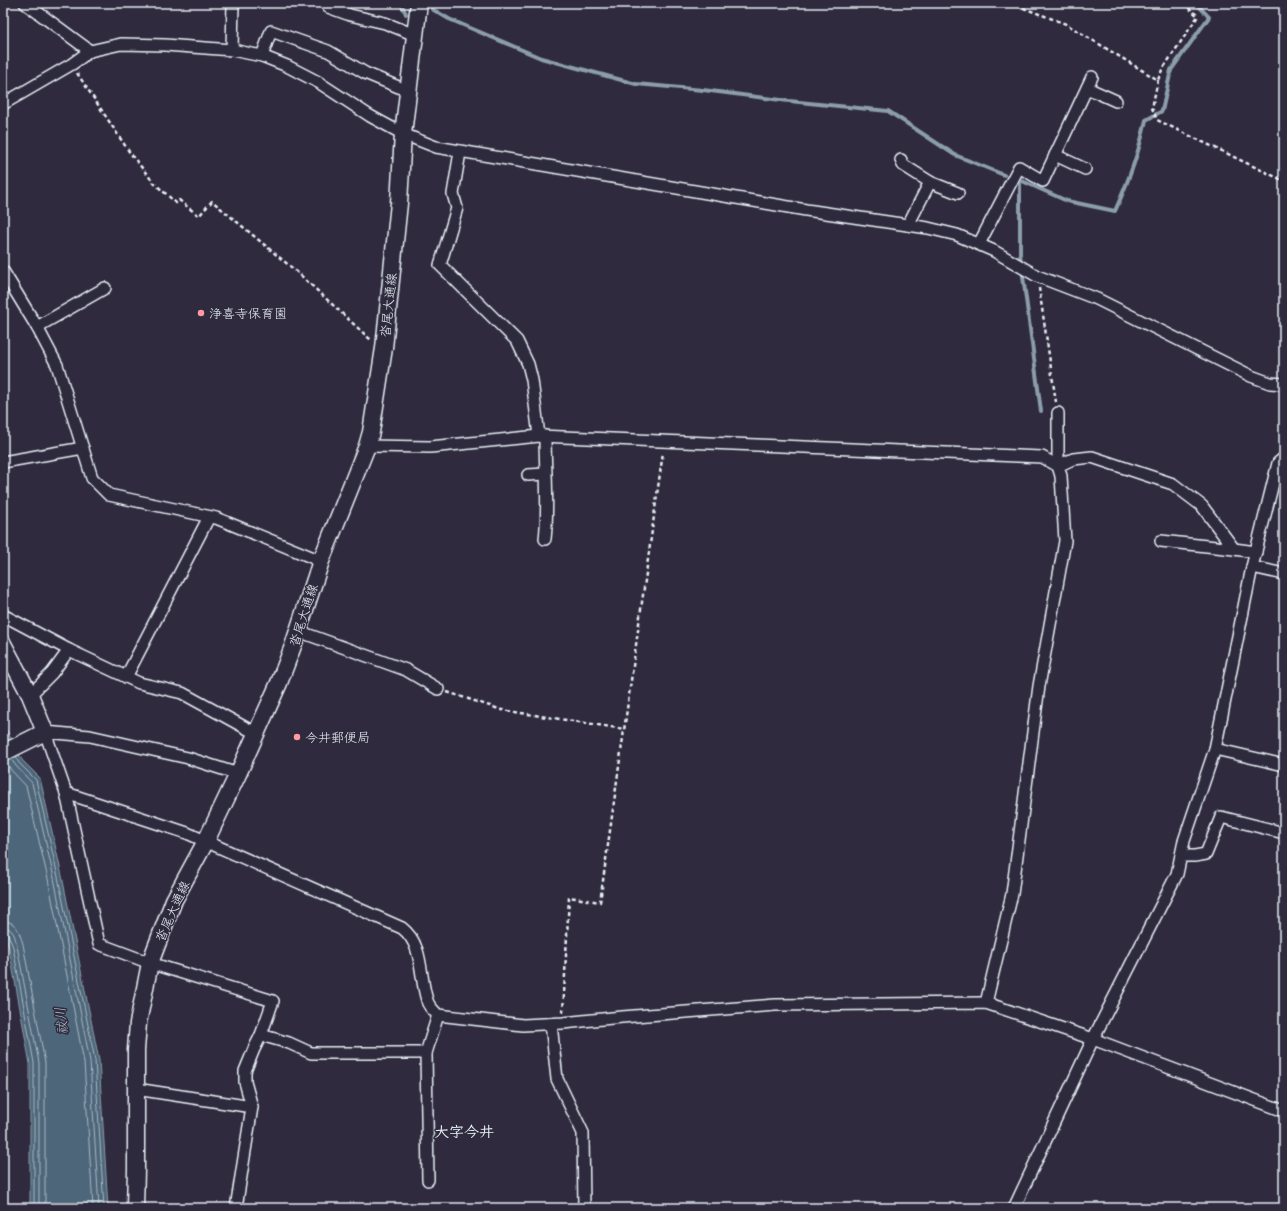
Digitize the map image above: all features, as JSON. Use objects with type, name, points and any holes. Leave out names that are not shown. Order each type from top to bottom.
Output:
[{"type":"main road","name":"沓尾大通線","points":[[135,1208],[136,1050],[138,1023],[150,963],[174,900],[206,841],[257,734],[279,683],[321,560],[367,446],[372,425],[384,348],[399,203],[408,91],[419,3]]},
{"type":"main road","points":[[3,644],[30,695],[43,733],[3,753]]},
{"type":"street","points":[[25,3],[90,51]]},
{"type":"street","points":[[232,50],[233,3]]},
{"type":"street","points":[[328,7],[350,15],[385,23],[415,35]]},
{"type":"street","points":[[262,56],[272,31],[328,51],[365,72],[408,91]]},
{"type":"street","points":[[3,104],[72,64],[90,51],[120,44],[165,45],[232,50],[262,56],[287,66],[318,82],[370,116],[404,134],[436,148],[814,211],[928,228],[957,235],[994,251],[1037,276],[1097,300],[1250,376],[1270,383],[1284,384]]},
{"type":"street","points":[[980,244],[1019,167],[1043,181],[1092,77]]},
{"type":"street","points":[[1087,88],[1116,102]]},
{"type":"street","points":[[460,152],[453,194],[457,208],[440,265],[517,342],[528,364],[542,436],[547,516],[545,539]]},
{"type":"street","points":[[1055,155],[1085,169]]},
{"type":"street","points":[[901,160],[903,165],[930,182],[958,193]]},
{"type":"street","points":[[908,225],[930,182]]},
{"type":"street","points":[[3,271],[37,327],[57,365],[92,478],[109,495],[216,518],[321,560]]},
{"type":"street","points":[[37,327],[105,288]]},
{"type":"street","points":[[986,1003],[1012,894],[1039,686],[1065,540],[1061,476],[1058,466],[1058,413]]},
{"type":"street","points":[[367,446],[430,447],[542,436],[1042,457],[1058,466]]},
{"type":"street","points":[[3,462],[83,448]]},
{"type":"street","points":[[1058,466],[1073,459],[1092,457],[1173,484],[1202,506],[1234,549]]},
{"type":"street","points":[[1014,1208],[1093,1039],[1177,874],[1184,841],[1215,749],[1252,567],[1278,463],[1284,458]]},
{"type":"street","points":[[528,475],[545,474]]},
{"type":"street","points":[[126,677],[209,517]]},
{"type":"street","points":[[1161,541],[1256,552]]},
{"type":"street","points":[[1252,567],[1284,574]]},
{"type":"street","points":[[3,615],[69,650],[139,683],[182,693],[257,734]]},
{"type":"street","points":[[298,630],[406,670],[438,689]]},
{"type":"street","points":[[30,695],[52,673],[69,650]]},
{"type":"street","points":[[236,1208],[252,1107],[245,1082],[245,1071],[261,1035],[273,1001],[150,963],[99,944],[66,793],[43,733],[90,736],[188,758],[238,774]]},
{"type":"street","points":[[1215,749],[1284,765]]},
{"type":"street","points":[[66,793],[187,832],[402,928],[409,933],[417,949],[427,1001],[438,1015],[523,1025],[775,1005],[986,1003],[1093,1039],[1284,1111]]},
{"type":"street","points":[[1181,856],[1206,854],[1221,817],[1284,833]]},
{"type":"street","points":[[428,1180],[426,1053],[438,1015]]},
{"type":"street","points":[[550,1024],[557,1079],[583,1133],[584,1208]]},
{"type":"street","points":[[261,1035],[289,1043],[311,1053],[426,1053]]},
{"type":"street","points":[[136,1089],[252,1107]]},
{"type":"path","points":[[1010,3],[1066,24],[1158,80]]},
{"type":"path","points":[[1183,3],[1198,16],[1162,70],[1158,80],[1152,108],[1157,120],[1284,181]]},
{"type":"path","points":[[72,64],[130,153],[159,188],[176,203],[179,200],[199,216],[212,201],[296,272],[369,339]]},
{"type":"path","points":[[1037,276],[1058,413]]},
{"type":"path","points":[[563,1023],[569,898],[600,902],[665,442]]},
{"type":"path","points":[[438,689],[502,710],[624,729]]},
{"type":"water","name":"祓川","points":[[3,723],[22,760],[40,778],[62,876],[99,1060],[108,1208],[30,1208],[30,1064],[9,948],[3,930]]},
{"type":"waterway","points":[[401,3],[406,14]]},
{"type":"waterway","points":[[1041,411],[1020,254],[1020,180],[1067,201],[1115,211],[1133,166],[1146,120],[1162,111],[1171,70],[1209,17],[1196,3]]},
{"type":"waterway","points":[[432,9],[449,19],[541,58],[636,84],[888,111],[955,155],[1004,175]]},
{"type":"place","name":"浄喜寺保育園","points":[[201,313]]},
{"type":"place","name":"今井郵便局","points":[[297,737]]},
{"type":"district","name":"大字今井","points":[[464,1132]]}]
